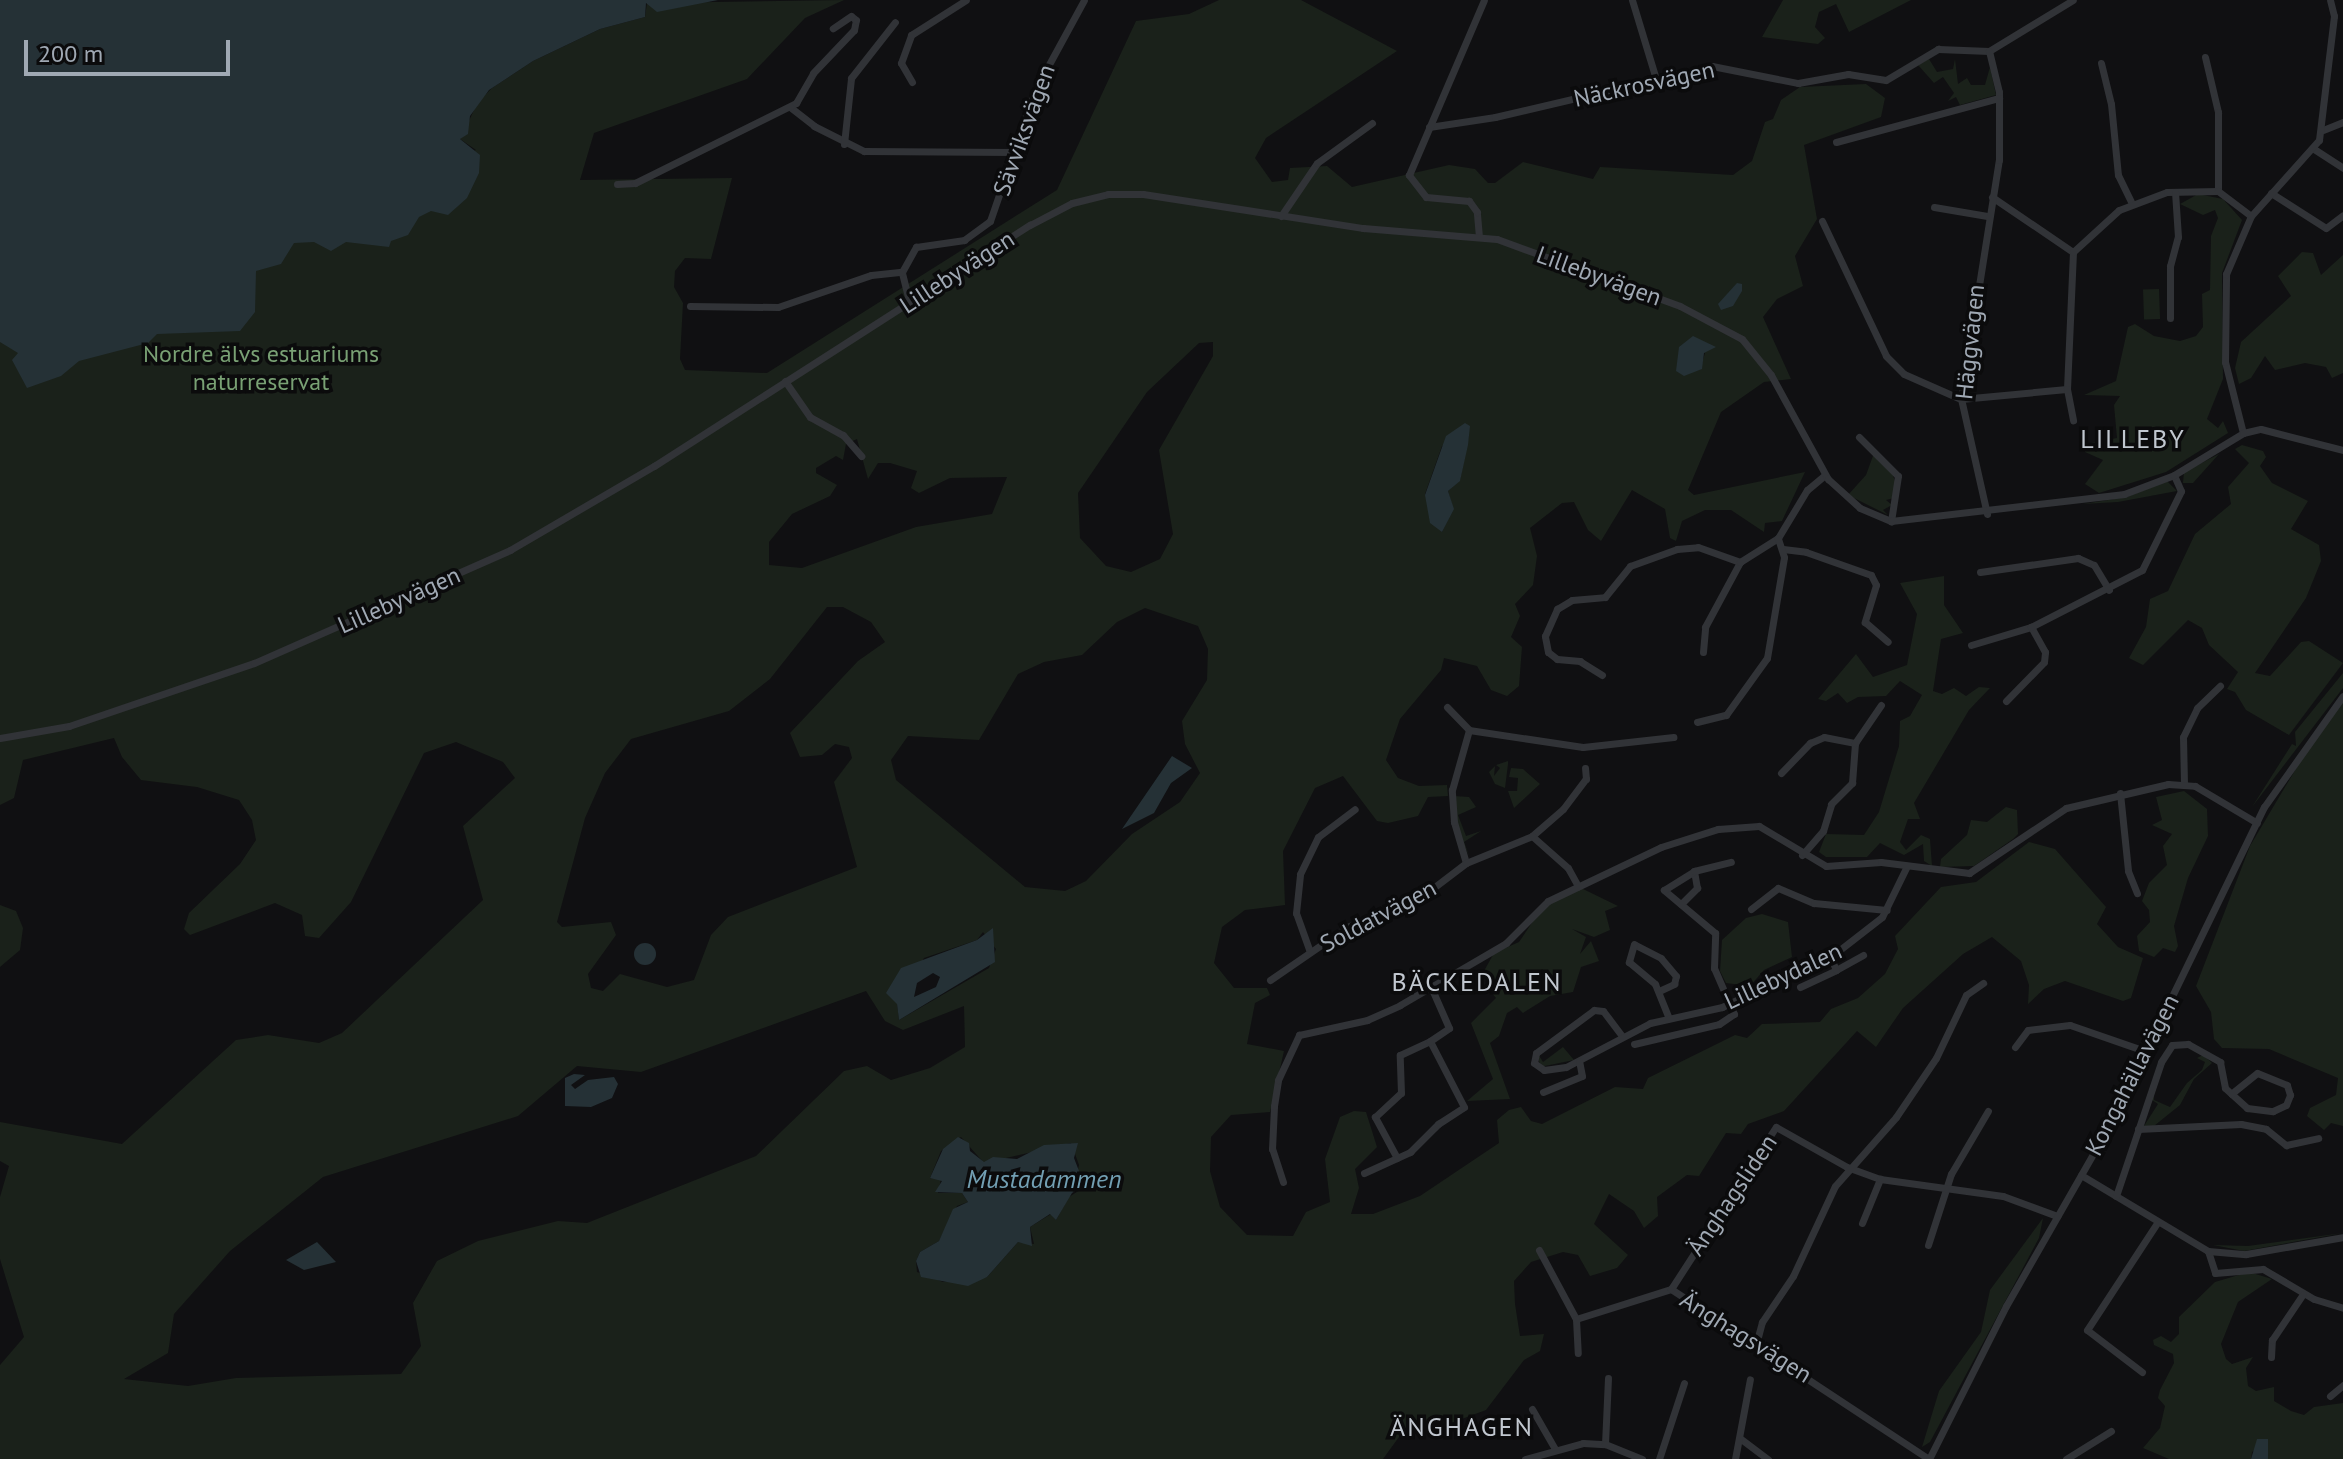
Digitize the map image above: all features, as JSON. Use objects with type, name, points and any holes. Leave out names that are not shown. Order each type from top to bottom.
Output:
[{"type":"street","points":[[912,82],[901,63],[911,35],[966,0]]},
{"type":"street","name":"Sävviksvägen","points":[[902,272],[916,247],[964,240],[986,227],[1039,82],[1084,0]]},
{"type":"street","points":[[1479,237],[1477,212],[1469,201],[1426,197],[1410,179],[1484,0]]},
{"type":"street","points":[[1632,0],[1656,79]]},
{"type":"street","points":[[1989,51],[2073,0]]},
{"type":"street","points":[[2243,433],[2225,362],[2226,274],[2251,216],[2314,149],[2323,130],[2334,16],[2330,0]]},
{"type":"street","points":[[617,184],[635,183],[790,107],[817,69],[845,43],[856,20],[851,16],[833,28]]},
{"type":"street","points":[[844,144],[851,78],[895,22]]},
{"type":"street","name":"Näckrosvägen","points":[[1429,127],[1720,66],[1798,83],[1847,74],[1884,80],[1938,49],[1989,51]]},
{"type":"street","name":"Häggvägen","points":[[1987,514],[1961,399],[1992,197],[1999,98],[1989,51]]},
{"type":"street","points":[[2205,57],[2218,112],[2218,191]]},
{"type":"street","points":[[2101,63],[2112,106],[2118,175],[2132,204]]},
{"type":"street","points":[[1836,142],[1999,98]]},
{"type":"street","points":[[790,107],[844,144],[872,152],[1013,152]]},
{"type":"street","points":[[2323,130],[2343,122]]},
{"type":"street","points":[[1281,216],[1317,163],[1372,123]]},
{"type":"street","points":[[2314,149],[2343,168]]},
{"type":"street","points":[[2073,420],[2067,389],[2073,252],[2132,204],[2175,192],[2218,191],[2251,216]]},
{"type":"street","points":[[2170,318],[2170,266],[2178,237],[2175,192]]},
{"type":"street","points":[[2271,193],[2326,228],[2343,215]]},
{"type":"street","name":"Lillebyvägen","points":[[0,738],[69,726],[197,683],[403,599],[560,523],[1045,215],[1096,196],[1143,194],[1281,216],[1479,237],[1538,253],[1680,306],[1742,339],[1771,375],[1825,475],[1860,508],[1891,521]]},
{"type":"street","points":[[1992,197],[2073,252]]},
{"type":"street","points":[[1934,207],[1987,216]]},
{"type":"street","points":[[1822,221],[1886,356],[1904,374],[1961,399],[2067,389]]},
{"type":"street","points":[[690,306],[778,307],[871,275],[902,272],[909,301]]},
{"type":"street","points":[[785,381],[810,417],[843,435],[861,456]]},
{"type":"street","points":[[1859,437],[1898,476],[1891,521],[1987,514],[2106,498],[2174,475],[2243,433],[2275,429],[2343,450]]},
{"type":"street","points":[[1703,652],[1705,627],[1740,562],[1778,538],[1807,490],[1825,475]]},
{"type":"street","points":[[1971,645],[2031,627],[2109,590],[2142,570],[2181,491],[2174,475]]},
{"type":"street","points":[[1697,722],[1726,715],[1767,658],[1783,549],[1778,538]]},
{"type":"street","points":[[1602,675],[1580,661],[1557,659],[1548,652],[1545,636],[1557,609],[1572,600],[1605,597],[1630,566],[1677,549],[1698,547],[1740,562]]},
{"type":"street","points":[[1783,549],[1871,575],[1876,585],[1865,622],[1888,642]]},
{"type":"street","points":[[1980,572],[2078,558],[2094,565],[2109,590]]},
{"type":"street","points":[[2006,701],[2044,662],[2045,652],[2031,627]]},
{"type":"street","points":[[2184,784],[2183,737],[2197,708],[2220,686]]},
{"type":"street","name":"Kongahällavägen","points":[[1929,1459],[2145,1051],[2257,823],[2281,779],[2343,696]]},
{"type":"street","points":[[1802,855],[1823,831],[1831,804],[1852,783],[1855,743],[1881,705]]},
{"type":"street","points":[[1447,707],[1469,730],[1583,747],[1673,737]]},
{"type":"street","points":[[1466,863],[1454,822],[1452,790],[1469,730]]},
{"type":"street","points":[[1781,773],[1810,743],[1824,737],[1855,743]]},
{"type":"street","name":"Soldatvägen","points":[[1270,980],[1347,926],[1424,895],[1466,863],[1532,836],[1563,809],[1586,779],[1585,768]]},
{"type":"street","points":[[1283,1182],[1273,1162],[1272,1122],[1278,1080],[1294,1040],[1367,1020],[1431,987],[1506,943],[1538,909],[1637,856],[1732,826],[1768,828],[1802,855],[1836,867],[1881,862],[1975,872],[2056,814],[2120,793],[2184,784],[2257,823]]},
{"type":"street","points":[[2120,793],[2128,871],[2137,893]]},
{"type":"street","points":[[1310,952],[1296,913],[1300,874],[1318,837],[1355,809]]},
{"type":"street","points":[[1532,836],[1568,868],[1578,886]]},
{"type":"street","points":[[1634,1044],[1727,1021],[1734,1014],[1714,968],[1715,933],[1664,890],[1694,871],[1731,862]]},
{"type":"street","name":"Lillebydalen","points":[[1622,1036],[1597,1009],[1534,1057],[1544,1070],[1579,1061],[1622,1036],[1669,1018],[1730,1003],[1830,956],[1868,932],[1887,910],[1907,866]]},
{"type":"street","points":[[1681,904],[1697,888],[1694,871]]},
{"type":"street","points":[[1751,909],[1781,888],[1814,903],[1887,910]]},
{"type":"street","points":[[1659,991],[1674,984],[1676,976],[1661,958],[1634,944],[1629,962],[1659,991],[1669,1018]]},
{"type":"street","points":[[1800,987],[1863,955]]},
{"type":"street","points":[[1830,956],[1836,970]]},
{"type":"street","points":[[1755,1348],[1762,1322],[1793,1276],[1847,1167],[1896,1117],[1936,1058],[1966,995],[1983,983]]},
{"type":"street","points":[[1397,1158],[1375,1117],[1401,1093],[1398,1058],[1449,1028],[1431,987]]},
{"type":"street","points":[[2015,1047],[2028,1030],[2070,1025],[2145,1051]]},
{"type":"street","points":[[1364,1173],[1397,1158],[1464,1107],[1430,1041]]},
{"type":"street","points":[[2116,1196],[2161,1062],[2175,1044],[2188,1044],[2222,1064],[2223,1085],[2231,1094],[2261,1112],[2280,1108],[2290,1095],[2287,1085],[2257,1073],[2231,1094]]},
{"type":"street","points":[[1543,1092],[1582,1076],[1579,1061]]},
{"type":"street","points":[[1928,1245],[1947,1188],[1988,1111]]},
{"type":"street","points":[[2138,1129],[2242,1124],[2266,1129],[2286,1145],[2318,1138]]},
{"type":"street","name":"Änghagsliden","points":[[1671,1289],[1776,1127],[1847,1167]]},
{"type":"street","points":[[1847,1167],[1880,1179],[2003,1196],[2057,1216]]},
{"type":"street","points":[[2081,1175],[2208,1251],[2246,1254],[2343,1237]]},
{"type":"street","points":[[1862,1223],[1880,1179]]},
{"type":"street","points":[[2142,1372],[2087,1330],[2157,1223]]},
{"type":"street","points":[[1539,1250],[1576,1319],[1578,1353]]},
{"type":"street","points":[[2208,1251],[2215,1273],[2263,1269],[2303,1294],[2343,1308]]},
{"type":"street","name":"Änghagsvägen","points":[[1576,1319],[1671,1289],[1755,1348],[1820,1384],[1929,1459]]},
{"type":"street","points":[[2271,1357],[2272,1340],[2303,1294]]},
{"type":"street","points":[[1605,1444],[1608,1378]]},
{"type":"street","points":[[1735,1459],[1750,1379]]},
{"type":"street","points":[[1659,1459],[1684,1383]]},
{"type":"street","points":[[2330,1396],[2343,1385]]},
{"type":"street","points":[[1532,1409],[1555,1449]]},
{"type":"street","points":[[2066,1459],[2111,1431]]},
{"type":"street","points":[[1741,1439],[1768,1459]]},
{"type":"street","points":[[1525,1459],[1555,1449],[1605,1444],[1642,1459]]},
{"type":"green space","name":"Nordre älvs estuariums naturreservat","points":[[0,0],[518,37],[430,168],[476,150],[460,139],[478,102],[492,88],[533,61],[600,29],[645,17],[647,3],[844,0],[805,18],[747,79],[594,133],[580,180],[732,178],[711,259],[685,258],[675,271],[674,287],[683,303],[680,359],[685,370],[767,373],[1057,190],[1136,21],[1189,14],[1219,0],[1301,0],[1397,51],[1266,138],[1255,158],[1272,182],[1288,180],[1290,168],[1327,166],[1352,187],[1449,165],[1475,169],[1488,183],[1495,183],[1523,162],[1593,179],[1600,167],[1733,175],[1752,161],[1765,122],[1773,119],[1781,100],[1800,87],[1866,84],[1885,98],[1881,117],[1804,145],[1817,219],[1795,256],[1803,286],[1777,299],[1763,317],[1791,379],[1764,382],[1721,412],[1688,490],[1694,495],[1805,472],[1782,521],[1765,523],[1764,532],[1731,510],[1705,510],[1682,521],[1676,541],[1670,538],[1665,509],[1632,490],[1601,541],[1588,530],[1574,502],[1562,503],[1530,528],[1537,556],[1533,585],[1515,604],[1520,616],[1511,637],[1522,647],[1519,686],[1507,696],[1491,690],[1477,666],[1444,658],[1441,670],[1400,719],[1386,760],[1398,778],[1419,786],[1447,785],[1448,796],[1428,797],[1418,816],[1388,823],[1377,821],[1343,776],[1315,788],[1283,851],[1285,905],[1245,910],[1222,927],[1214,963],[1234,988],[1267,988],[1270,995],[1255,1003],[1247,1044],[1284,1051],[1270,1112],[1231,1115],[1211,1137],[1210,1171],[1220,1207],[1247,1235],[1293,1236],[1306,1212],[1330,1202],[1325,1159],[1340,1117],[1354,1111],[1366,1112],[1377,1147],[1355,1169],[1359,1188],[1351,1214],[1373,1214],[1420,1196],[1499,1143],[1497,1120],[1509,1110],[1521,1107],[1531,1121],[1542,1124],[1615,1087],[1643,1089],[1648,1078],[1735,1035],[1747,1038],[1762,1024],[1820,1022],[1831,1009],[1858,998],[1885,974],[1898,949],[1895,936],[1941,887],[1976,882],[2029,842],[2055,849],[2106,907],[2097,924],[2118,947],[2143,958],[2131,998],[2123,1001],[2065,981],[2044,989],[2028,1004],[2029,985],[2021,961],[1992,937],[1963,954],[1903,1008],[1876,1047],[1857,1031],[1784,1111],[1748,1124],[1741,1134],[1726,1133],[1699,1176],[1687,1175],[1657,1197],[1658,1216],[1644,1228],[1634,1211],[1609,1194],[1594,1224],[1628,1255],[1617,1268],[1590,1276],[1578,1255],[1563,1252],[1531,1262],[1514,1281],[1515,1304],[1520,1336],[1544,1334],[1540,1351],[1524,1360],[1486,1410],[1443,1426],[1407,1426],[1383,1459],[0,1459],[0,1365],[24,1337],[0,1259],[0,1197],[9,1166],[0,1161],[0,1122],[122,1144],[236,1040],[268,1035],[319,1043],[342,1033],[483,900],[463,826],[515,778],[503,762],[456,742],[424,753],[351,902],[319,938],[305,936],[302,915],[275,903],[190,935],[184,929],[189,913],[240,864],[256,840],[252,820],[239,800],[197,787],[141,780],[122,757],[114,738],[23,760],[14,798],[0,805]],"holes":[[[1213,342],[1213,356],[1159,450],[1173,534],[1160,559],[1131,572],[1106,566],[1080,538],[1078,493],[1147,392],[1199,343]],[[1705,353],[1700,370],[1677,371],[1682,355]],[[1469,435],[1460,480],[1448,491],[1453,509],[1442,532],[1425,494],[1442,446]],[[857,439],[868,479],[878,463],[890,463],[917,471],[911,488],[919,493],[950,478],[1007,477],[992,514],[916,527],[802,568],[769,565],[769,542],[792,514],[830,496],[837,485],[816,473],[816,468],[836,456],[843,460],[846,444]],[[827,607],[843,607],[871,622],[885,642],[858,661],[790,733],[800,757],[822,755],[835,744],[849,747],[852,758],[834,782],[857,867],[728,917],[711,935],[694,980],[667,987],[620,974],[603,991],[591,988],[588,974],[616,935],[611,922],[562,927],[557,922],[585,818],[605,773],[631,739],[729,711],[770,679]],[[1145,608],[1198,626],[1208,649],[1207,680],[1182,721],[1185,744],[1200,773],[1180,802],[1132,834],[1086,881],[1065,891],[1025,887],[896,780],[891,760],[908,736],[979,740],[1018,674],[1044,662],[1082,655],[1117,622]],[[983,932],[996,949],[989,968],[899,1020],[897,1003],[924,958],[977,940]],[[866,991],[885,1021],[903,1030],[964,1006],[965,1047],[930,1068],[891,1080],[867,1066],[844,1071],[756,1156],[587,1223],[558,1221],[478,1241],[437,1261],[413,1303],[421,1346],[401,1374],[236,1378],[188,1386],[124,1379],[168,1353],[174,1314],[230,1251],[323,1177],[518,1116],[577,1066],[641,1072]],[[961,1137],[984,1163],[1071,1143],[1079,1165],[1074,1187],[1080,1190],[1069,1197],[1056,1220],[1051,1214],[1030,1227],[1034,1244],[1018,1242],[987,1277],[943,1282],[917,1272],[916,1261],[920,1252],[939,1241],[957,1206],[968,1202],[962,1193],[938,1193],[941,1179],[930,1178],[941,1151]]]},
{"type":"green space","points":[[1783,0],[1911,0],[1849,32],[1836,4],[1819,12],[1815,27],[1825,38],[1818,44],[1762,37]]},
{"type":"green space","points":[[1929,59],[1937,72],[1953,69],[1955,59],[1958,84],[1967,78],[1971,85],[1985,85],[1990,67],[1996,95],[1960,105],[1956,97],[1948,101],[1954,93],[1943,77],[1934,83],[1918,65]]},
{"type":"green space","points":[[2198,194],[2223,199],[2242,220],[2222,273],[2223,379],[2207,419],[2218,428],[2223,421],[2228,433],[2166,472],[2099,493],[2085,484],[2103,460],[2085,452],[2085,444],[2117,438],[2114,405],[2120,396],[2084,395],[2116,381],[2128,327],[2135,324],[2154,336],[2180,341],[2196,336],[2203,327],[2202,294],[2210,290],[2211,236],[2218,218],[2215,210],[2203,215],[2180,204]]},
{"type":"green space","points":[[2302,252],[2313,253],[2321,275],[2343,255],[2343,373],[2332,378],[2326,367],[2305,363],[2275,370],[2265,356],[2251,378],[2239,384],[2235,368],[2241,342],[2291,296],[2278,276]]},
{"type":"green space","points":[[2159,289],[2160,319],[2144,320],[2143,290]]},
{"type":"green space","points":[[2242,445],[2263,451],[2266,457],[2260,466],[2272,483],[2308,501],[2291,529],[2319,545],[2321,561],[2306,598],[2255,673],[2270,676],[2301,642],[2309,641],[2343,663],[2289,735],[2246,710],[2235,692],[2227,689],[2238,672],[2209,645],[2202,628],[2188,620],[2143,665],[2129,658],[2146,627],[2150,599],[2168,591],[2195,534],[2231,504],[2228,487],[2249,463],[2235,449]]},
{"type":"green space","points":[[1874,453],[1891,470],[1896,484],[1894,498],[1886,500],[1892,505],[1883,510],[1888,515],[1848,495],[1866,475]]},
{"type":"green space","points":[[2219,454],[2193,483],[2183,483],[2184,472]]},
{"type":"green space","points":[[2167,481],[2177,491],[2118,502],[2083,504],[2127,497]]},
{"type":"green space","points":[[1944,576],[1944,605],[1963,633],[1941,639],[1933,691],[1942,694],[1954,688],[1966,696],[1979,687],[1990,688],[1969,710],[1914,803],[1920,819],[1908,819],[1900,842],[1906,850],[1921,835],[1930,839],[1932,866],[1924,861],[1923,844],[1904,855],[1880,843],[1867,857],[1826,857],[1819,852],[1826,834],[1864,835],[1879,812],[1899,746],[1900,721],[1910,716],[1922,695],[1900,681],[1886,696],[1858,697],[1847,703],[1838,693],[1826,701],[1818,699],[1856,654],[1873,677],[1907,665],[1917,614],[1900,583]]},
{"type":"green space","points":[[2343,673],[2343,688],[2252,807],[2292,744],[2296,746],[2295,732]]},
{"type":"green space","points":[[2343,701],[2343,1126],[2331,1123],[2324,1130],[2307,1116],[2310,1108],[2336,1095],[2338,1078],[2269,1049],[2222,1048],[2214,1039],[2211,1012],[2196,986],[2250,846],[2316,735]]},
{"type":"green space","points":[[1508,761],[1505,788],[1495,784],[1489,772],[1495,766],[1494,776],[1500,768],[1496,765]]},
{"type":"green space","points":[[1511,768],[1523,769],[1540,784],[1514,808],[1508,791],[1517,791],[1518,778],[1509,777]]},
{"type":"green space","points":[[2184,791],[2207,809],[2208,836],[2188,878],[2174,926],[2178,946],[2175,952],[2163,948],[2154,957],[2139,951],[2137,936],[2150,922],[2149,910],[2142,901],[2149,883],[2167,865],[2163,846],[2172,834],[2152,825],[2162,820],[2156,797]]},
{"type":"green space","points":[[1454,796],[1469,797],[1476,807],[1458,815],[1466,836],[1481,831],[1464,842],[1470,858],[1458,831]]},
{"type":"green space","points":[[2006,807],[2017,810],[2018,834],[2013,839],[1974,866],[1940,867],[1941,859],[1967,835],[1971,820],[1987,822]]},
{"type":"green space","points":[[1581,888],[1618,906],[1605,911],[1610,930],[1594,937],[1572,929],[1586,937],[1580,954],[1591,941],[1599,961],[1581,967],[1573,992],[1550,996],[1523,1013],[1517,1007],[1507,1013],[1499,1036],[1490,1043],[1510,1099],[1467,1101],[1493,1079],[1471,1023],[1496,998],[1487,987],[1484,971],[1494,953],[1519,942],[1542,908]]},
{"type":"green space","points":[[0,905],[16,911],[23,928],[20,950],[0,967]]},
{"type":"green space","points":[[1762,914],[1788,922],[1792,957],[1764,970],[1750,986],[1726,983],[1720,971],[1722,940],[1746,918]]},
{"type":"green space","points":[[1563,1047],[1574,1060],[1540,1067],[1538,1054],[1543,1062]]},
{"type":"green space","points":[[2203,1055],[2212,1063],[2194,1079],[2180,1105],[2154,1126],[2144,1126],[2158,1104],[2152,1100],[2154,1095],[2154,1100],[2170,1107],[2187,1083],[2202,1070],[2205,1062],[2197,1058]]},
{"type":"green space","points":[[2043,1218],[2039,1238],[1930,1442],[1922,1447],[1939,1391],[1981,1332],[1990,1290]]},
{"type":"green space","points":[[2343,1233],[2244,1251],[2213,1245],[2248,1246]]},
{"type":"green space","points":[[2249,1272],[2272,1279],[2238,1302],[2221,1344],[2226,1359],[2232,1364],[2253,1357],[2246,1368],[2248,1386],[2256,1391],[2274,1387],[2274,1401],[2291,1411],[2304,1415],[2314,1407],[2343,1403],[2343,1459],[2268,1459],[2268,1439],[2252,1452],[2251,1459],[2169,1459],[2143,1448],[2160,1428],[2165,1406],[2158,1398],[2174,1363],[2173,1354],[2154,1345],[2153,1340],[2161,1336],[2171,1342],[2179,1334],[2179,1317],[2215,1282]]},
{"type":"water","points":[[0,0],[718,0],[657,12],[646,3],[645,17],[600,29],[533,61],[489,90],[470,116],[468,134],[460,139],[480,155],[479,173],[467,198],[448,215],[431,211],[419,217],[408,235],[391,241],[389,247],[346,242],[331,251],[314,242],[294,243],[281,264],[256,271],[255,312],[240,331],[157,334],[148,343],[79,361],[61,376],[27,388],[12,360],[18,353],[0,342]]},
{"type":"water","points":[[1737,283],[1742,284],[1742,291],[1733,306],[1721,310],[1718,304]]},
{"type":"water","points":[[1693,336],[1716,347],[1704,353],[1702,369],[1684,376],[1676,371],[1679,347]]},
{"type":"water","points":[[1465,423],[1470,426],[1468,445],[1460,481],[1448,491],[1454,509],[1442,532],[1430,523],[1425,495],[1446,436]]},
{"type":"water","points":[[1172,756],[1192,768],[1171,783],[1154,813],[1122,829]]},
{"type":"water","points":[[993,928],[995,962],[899,1020],[897,1004],[886,993],[901,968],[977,940]],"holes":[[[933,973],[940,977],[936,987],[914,997],[917,983]]]},
{"type":"water","points":[[645,943],[653,946],[656,954],[653,962],[645,965],[637,962],[634,954],[637,946]]},
{"type":"water","points":[[574,1074],[585,1075],[571,1085],[575,1089],[588,1080],[614,1077],[618,1084],[612,1098],[591,1107],[565,1106],[565,1078]]},
{"type":"water","name":"Mustadammen","points":[[958,1137],[969,1143],[970,1151],[984,1162],[993,1157],[1017,1159],[1044,1145],[1078,1143],[1074,1158],[1079,1171],[1074,1186],[1085,1185],[1072,1193],[1056,1220],[1050,1214],[1030,1227],[1032,1246],[1018,1242],[987,1277],[968,1286],[921,1277],[916,1261],[920,1252],[939,1241],[953,1209],[968,1202],[962,1193],[935,1192],[942,1181],[930,1178],[943,1149]]},
{"type":"water","points":[[317,1242],[336,1262],[304,1270],[286,1260]]},
{"type":"water","points":[[2257,1439],[2268,1439],[2268,1459],[2251,1459]]},
{"type":"district","name":"LILLEBY","points":[[2133,439]]},
{"type":"district","name":"BÄCKEDALEN","points":[[1477,982]]},
{"type":"district","name":"ÄNGHAGEN","points":[[1462,1427]]}]
